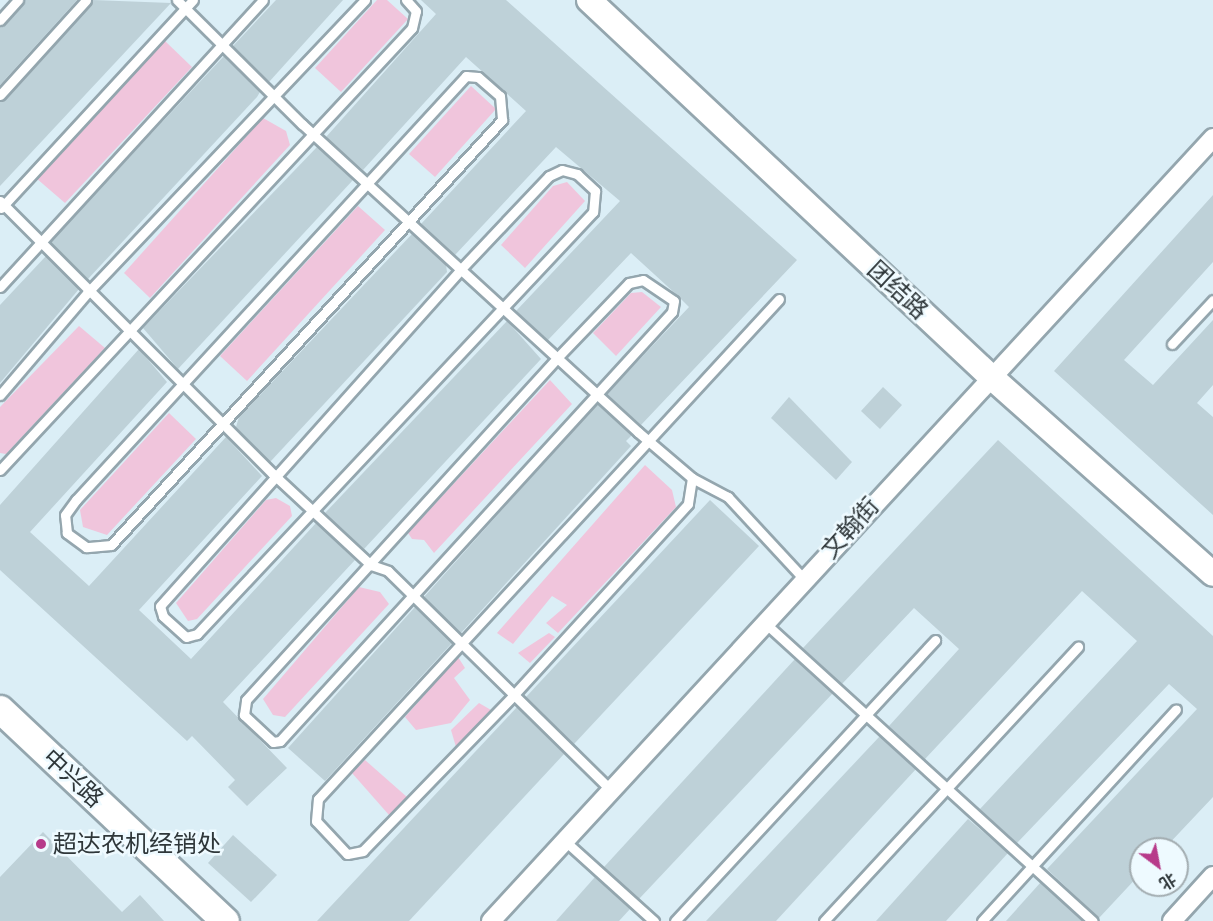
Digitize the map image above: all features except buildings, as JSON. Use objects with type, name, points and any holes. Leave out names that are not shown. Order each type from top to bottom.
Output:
[{"type":"main road","name":"中兴路","points":[[0,708],[225,921]]},
{"type":"street","name":"团结路","points":[[589,0],[990,376],[1213,574]]},
{"type":"street","name":"文翰街","points":[[491,921],[990,376],[1213,138]]},
{"type":"street","points":[[1172,921],[1213,876]]},
{"type":"lane","points":[[0,20],[18,0]]},
{"type":"lane","points":[[0,95],[87,0]]},
{"type":"lane","points":[[177,0],[313,134],[557,358],[692,478],[728,497],[804,579]]},
{"type":"lane","points":[[193,0],[1,205],[87,293],[276,477],[314,509],[371,565],[388,571],[462,643],[512,697],[610,789]]},
{"type":"lane","points":[[0,287],[263,0]]},
{"type":"lane","points":[[0,395],[87,293],[365,0]]},
{"type":"lane","points":[[0,470],[131,335],[412,28],[416,11],[406,0]]},
{"type":"lane","points":[[466,76],[478,77],[500,96],[502,120],[407,220],[111,544],[86,547],[67,533],[65,515],[76,500],[366,182],[466,76]]},
{"type":"lane","points":[[562,170],[577,174],[595,191],[593,212],[501,307],[197,634],[186,637],[162,615],[160,606],[461,270],[549,176],[562,170]]},
{"type":"lane","points":[[643,280],[665,291],[674,301],[672,312],[280,741],[273,742],[244,715],[246,700],[557,358],[629,283],[643,280]]},
{"type":"lane","points":[[692,478],[688,504],[512,697],[363,850],[347,854],[316,821],[318,799],[647,439],[779,299]]},
{"type":"lane","points":[[1172,344],[1213,300]]},
{"type":"lane","points":[[765,623],[1093,921]]},
{"type":"lane","points":[[675,921],[867,717],[935,640]]},
{"type":"lane","points":[[824,921],[945,787],[1078,647]]},
{"type":"lane","points":[[982,921],[1176,709]]},
{"type":"lane","points":[[565,841],[654,921]]},
{"type":"shaded area","points":[[377,0],[387,0],[408,19],[341,92],[315,68]]},
{"type":"shaded area","points":[[165,41],[192,67],[65,203],[36,178]]},
{"type":"shaded area","points":[[471,86],[496,109],[435,177],[409,154]]},
{"type":"shaded area","points":[[263,118],[286,131],[290,145],[150,298],[124,273]]},
{"type":"shaded area","points":[[567,182],[585,201],[525,268],[501,245],[553,186]]},
{"type":"shaded area","points":[[358,206],[385,230],[247,381],[220,356]]},
{"type":"shaded area","points":[[642,292],[661,307],[616,356],[593,333],[631,293]]},
{"type":"shaded area","points":[[79,326],[105,348],[6,454],[0,453],[0,407]]},
{"type":"shaded area","points":[[550,380],[572,404],[434,553],[424,540],[412,539],[408,533]]},
{"type":"shaded area","points":[[169,413],[196,439],[107,535],[83,527],[80,510]]},
{"type":"shaded area","points":[[645,465],[672,490],[676,507],[558,633],[546,623],[567,605],[552,596],[513,644],[497,633]]},
{"type":"shaded area","points":[[276,498],[290,506],[292,516],[197,619],[188,621],[176,603],[266,500]]},
{"type":"shaded area","points":[[359,587],[380,592],[389,604],[285,717],[273,715],[263,699]]},
{"type":"shaded area","points":[[549,633],[555,637],[530,663],[518,653]]},
{"type":"shaded area","points":[[458,657],[465,668],[454,678],[470,700],[451,723],[416,730],[405,717]]},
{"type":"shaded area","points":[[479,703],[491,710],[456,747],[451,730]]},
{"type":"shaded area","points":[[365,760],[407,797],[389,815],[352,773]]},
{"type":"place","name":"超达农机经销处","points":[[41,844]]}]
